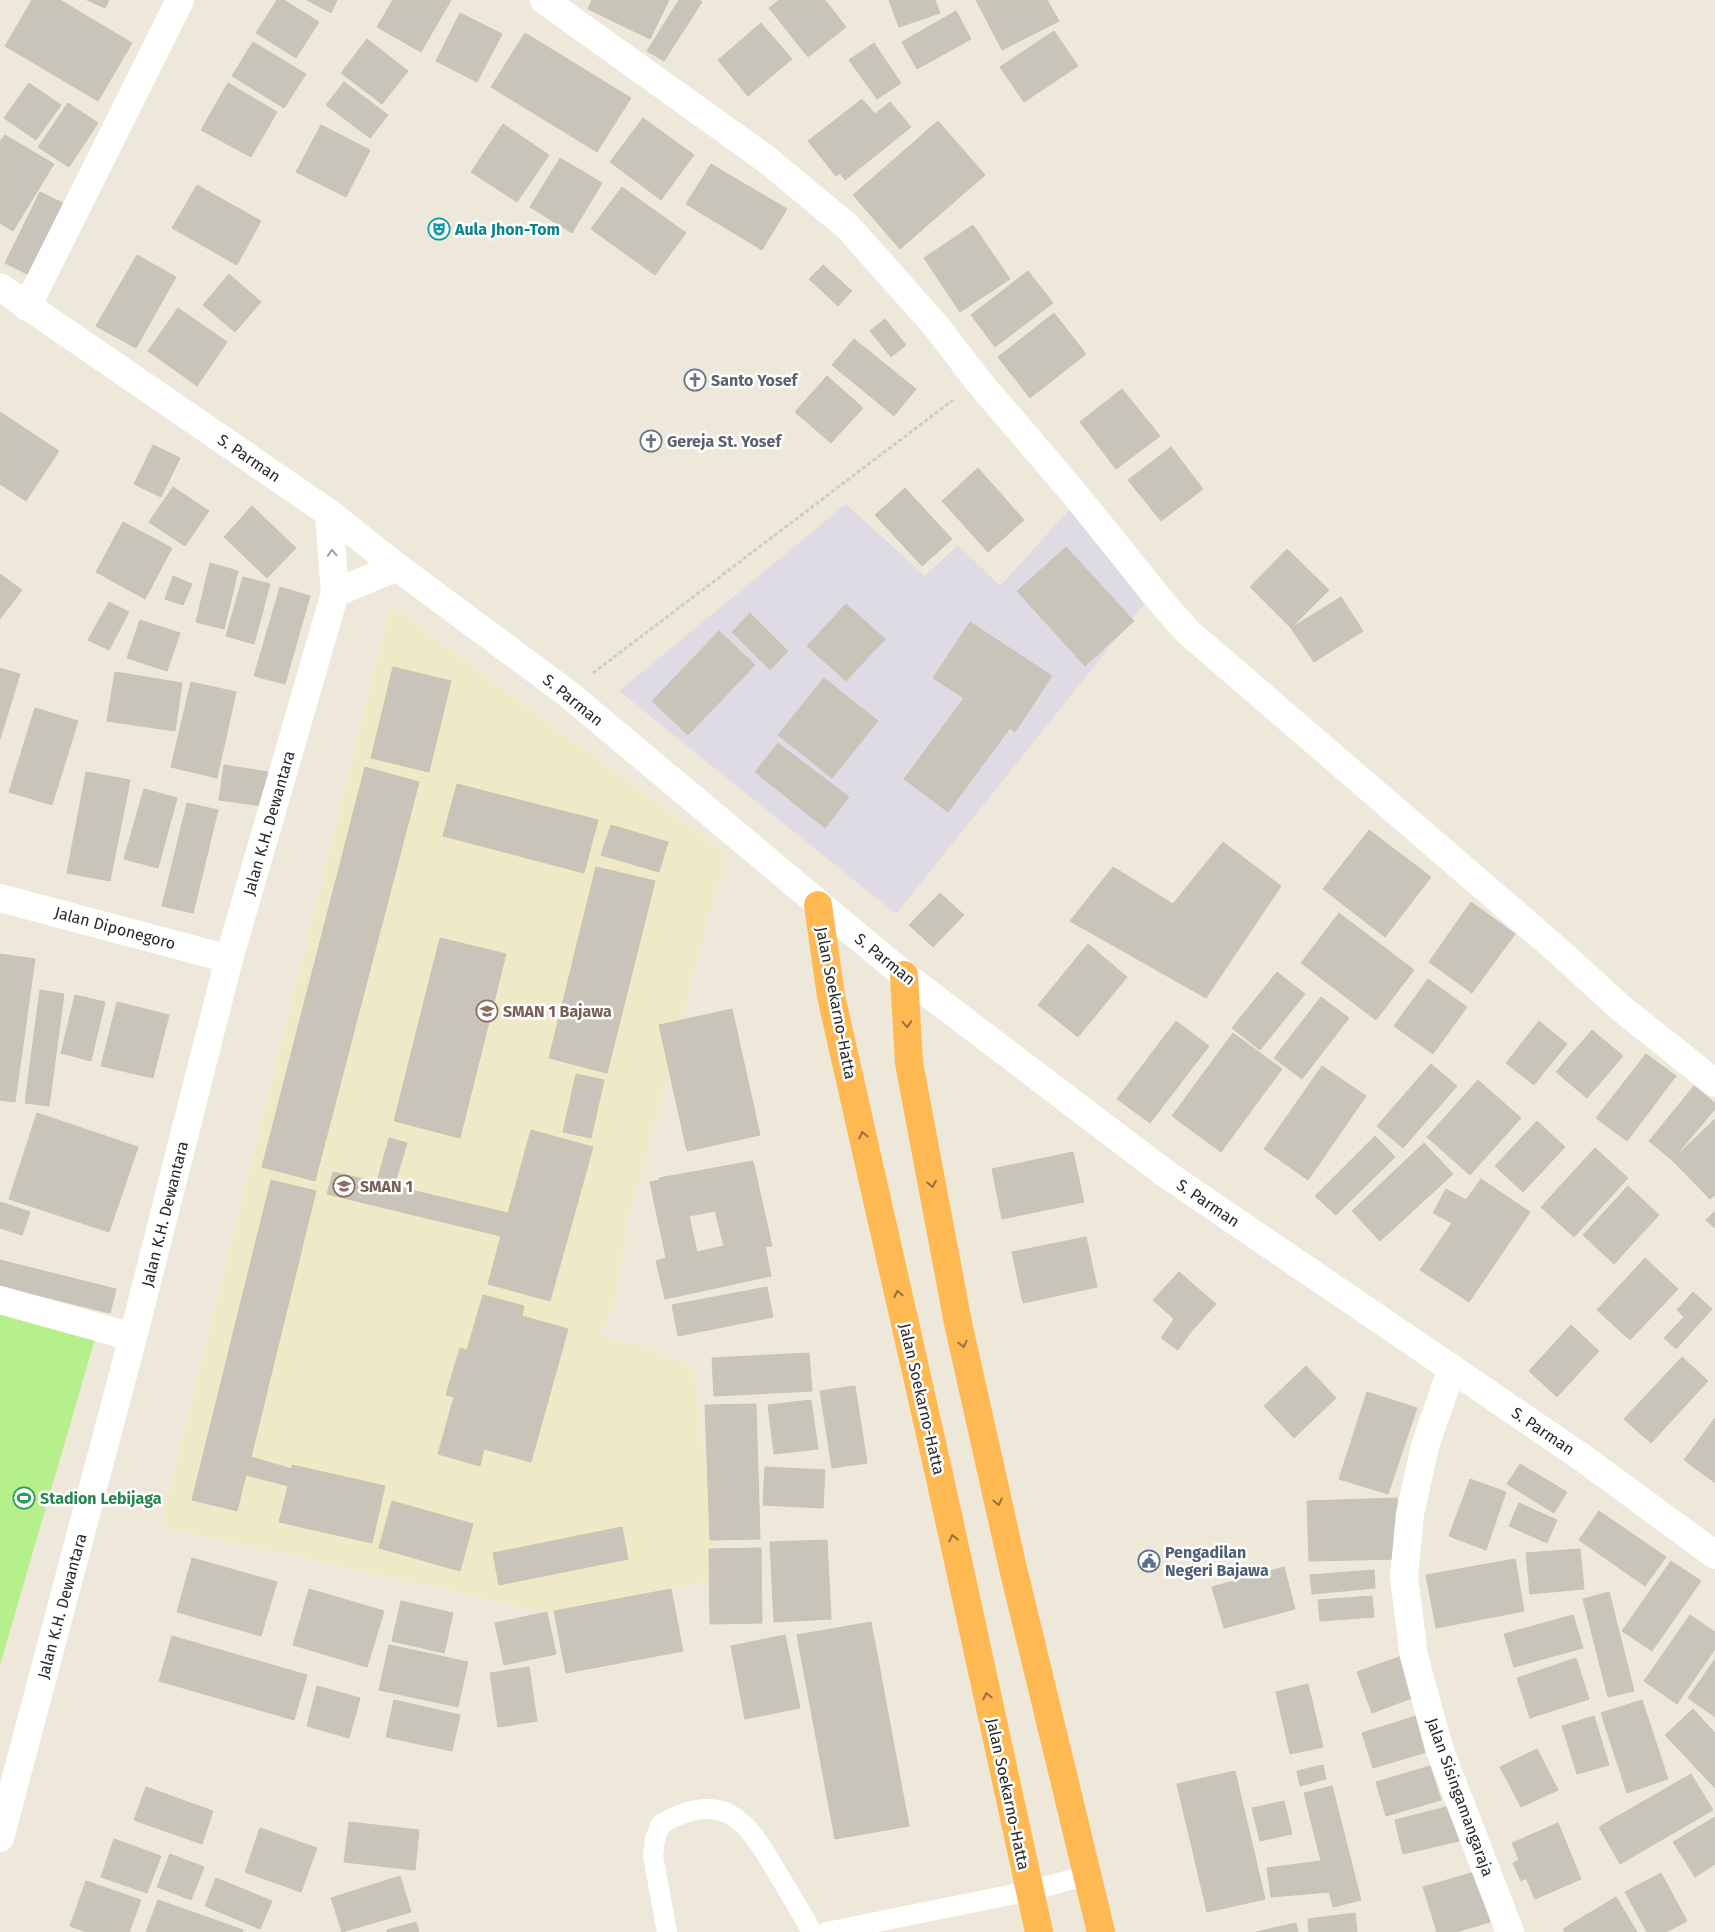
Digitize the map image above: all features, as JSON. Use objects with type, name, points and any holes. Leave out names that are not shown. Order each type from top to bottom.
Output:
[{"type":"highway","name":"Jalan Soekarno-Hatta","points":[[818,906],[832,996],[1039,1932]]},
{"type":"highway","points":[[904,975],[909,1063],[958,1322],[1012,1564],[1101,1932]]},
{"type":"street","points":[[28,307],[180,0]]},
{"type":"street","points":[[544,0],[766,159],[848,227],[936,326],[978,381],[1073,492],[1188,632],[1555,948],[1622,1009],[1715,1083]]},
{"type":"street","name":"S. Parman","points":[[0,286],[330,513],[567,694],[818,906],[904,975],[1166,1174],[1583,1458],[1715,1555]]},
{"type":"street","name":"Jalan K.H. Dewantara","points":[[0,1838],[133,1337],[229,959],[335,593],[330,513]]},
{"type":"street","points":[[335,593],[397,566]]},
{"type":"street","name":"Jalan Diponegoro","points":[[0,898],[229,959]]},
{"type":"street","points":[[0,1300],[133,1337]]},
{"type":"street","name":"Jalan Sisingamangaraja","points":[[1452,1368],[1425,1446],[1410,1514],[1404,1576],[1414,1656],[1439,1748],[1510,1932]]},
{"type":"lane","points":[[667,1932],[653,1862],[655,1839],[661,1824],[674,1817],[701,1809],[728,1813],[740,1821],[756,1838],[812,1932]]},
{"type":"lane","name":"Jalan Soekarno-Hatta","points":[[1029,1891],[1088,1875]]},
{"type":"lane","points":[[827,1932],[1029,1891]]},
{"type":"path","points":[[567,694],[978,381]]},
{"type":"shaded area","points":[[846,504],[925,576],[958,545],[1000,586],[1070,509],[1144,604],[896,914],[619,691]]},
{"type":"shaded area","name":"SMAN 1 Bajawa","points":[[391,606],[726,854],[627,1227],[615,1301],[599,1335],[626,1341],[693,1367],[719,1578],[551,1613],[161,1526]]},
{"type":"green space","name":"Stadion Lebijaga","points":[[0,1306],[97,1332],[0,1665]]},
{"type":"building","points":[[32,0],[60,0],[132,43],[98,101],[5,46]]},
{"type":"building","points":[[87,0],[109,0],[105,8]]},
{"type":"building","points":[[277,0],[284,0],[319,22],[296,58],[256,33]]},
{"type":"building","points":[[307,0],[337,0],[331,13]]},
{"type":"building","points":[[393,0],[451,0],[421,52],[377,27]]},
{"type":"building","points":[[592,0],[669,0],[650,39],[588,9]]},
{"type":"building","points":[[679,0],[699,0],[702,2],[664,61],[647,51]]},
{"type":"building","points":[[779,0],[825,0],[846,27],[808,57],[769,8]]},
{"type":"building","points":[[889,0],[935,0],[940,13],[899,27]]},
{"type":"building","points":[[976,0],[1047,0],[1059,21],[1002,50]]},
{"type":"building","points":[[956,11],[971,39],[917,69],[902,42]]},
{"type":"building","points":[[460,13],[502,34],[477,82],[436,61]]},
{"type":"building","points":[[761,23],[792,59],[748,96],[718,60]]},
{"type":"building","points":[[1054,31],[1078,66],[1024,102],[1000,67]]},
{"type":"building","points":[[525,33],[631,98],[597,152],[491,87]]},
{"type":"building","points":[[367,39],[408,71],[382,104],[341,73]]},
{"type":"building","points":[[253,42],[306,74],[284,108],[232,76]]},
{"type":"building","points":[[874,43],[901,83],[877,99],[849,60]]},
{"type":"building","points":[[344,82],[388,115],[370,138],[326,105]]},
{"type":"building","points":[[29,83],[61,105],[36,140],[4,118]]},
{"type":"building","points":[[228,83],[277,112],[251,157],[201,130]]},
{"type":"building","points":[[862,99],[875,114],[890,102],[911,127],[845,180],[840,173],[836,176],[808,141]]},
{"type":"building","points":[[68,103],[98,123],[69,167],[38,147]]},
{"type":"building","points":[[643,118],[694,155],[661,200],[610,162]]},
{"type":"building","points":[[938,121],[985,175],[900,249],[853,195]]},
{"type":"building","points":[[503,124],[549,155],[517,202],[471,172]]},
{"type":"building","points":[[321,125],[370,150],[346,197],[296,172]]},
{"type":"building","points":[[5,135],[54,164],[13,231],[0,223],[0,142]]},
{"type":"building","points":[[560,158],[602,183],[572,233],[530,207]]},
{"type":"building","points":[[711,164],[787,209],[762,250],[686,204]]},
{"type":"building","points":[[197,185],[261,221],[237,265],[172,228]]},
{"type":"building","points":[[622,187],[686,233],[655,275],[591,229]]},
{"type":"building","points":[[40,192],[71,207],[35,278],[5,263]]},
{"type":"building","points":[[973,225],[1010,279],[960,312],[924,258]]},
{"type":"building","points":[[137,255],[176,277],[136,348],[96,326]]},
{"type":"building","points":[[823,265],[852,291],[838,306],[809,279]]},
{"type":"building","points":[[1028,271],[1053,303],[995,347],[971,315]]},
{"type":"building","points":[[229,274],[261,302],[235,332],[203,305]]},
{"type":"building","points":[[178,308],[227,342],[197,386],[148,351]]},
{"type":"building","points":[[1054,313],[1086,354],[1030,398],[998,357]]},
{"type":"building","points":[[885,319],[906,345],[891,357],[870,331]]},
{"type":"building","points":[[854,339],[916,389],[894,416],[832,365]]},
{"type":"building","points":[[827,376],[863,408],[831,443],[795,412]]},
{"type":"building","points":[[1122,389],[1160,436],[1116,469],[1080,422]]},
{"type":"building","points":[[0,412],[59,451],[26,501],[0,484]]},
{"type":"building","points":[[153,445],[180,458],[161,497],[134,484]]},
{"type":"building","points":[[1171,447],[1203,489],[1161,521],[1128,480]]},
{"type":"building","points":[[978,468],[1024,520],[988,552],[942,501]]},
{"type":"building","points":[[173,487],[209,511],[185,546],[149,522]]},
{"type":"building","points":[[905,488],[952,539],[922,566],[875,515]]},
{"type":"building","points":[[252,506],[296,548],[267,578],[224,537]]},
{"type":"building","points":[[123,522],[172,548],[145,599],[96,572]]},
{"type":"building","points":[[1066,547],[1134,621],[1085,666],[1017,591]]},
{"type":"building","points":[[1287,549],[1329,590],[1291,628],[1250,587]]},
{"type":"building","points":[[210,563],[238,571],[224,629],[196,622]]},
{"type":"building","points":[[0,574],[22,590],[0,619]]},
{"type":"building","points":[[173,576],[192,584],[183,605],[165,599]]},
{"type":"building","points":[[243,577],[270,584],[254,644],[226,636]]},
{"type":"building","points":[[280,587],[310,596],[285,684],[254,676]]},
{"type":"building","points":[[1341,597],[1363,631],[1314,662],[1291,628]]},
{"type":"building","points":[[109,602],[129,612],[109,650],[88,640]]},
{"type":"building","points":[[846,604],[885,639],[846,681],[807,646]]},
{"type":"building","points":[[750,613],[788,651],[770,670],[732,632]]},
{"type":"building","points":[[140,620],[180,633],[167,671],[127,658]]},
{"type":"building","points":[[970,622],[1052,676],[1015,732],[1010,728],[948,812],[904,779],[964,698],[933,678]]},
{"type":"building","points":[[719,631],[755,665],[688,735],[652,701]]},
{"type":"building","points":[[393,667],[451,681],[429,772],[371,758]]},
{"type":"building","points":[[0,668],[20,674],[0,739]]},
{"type":"building","points":[[115,672],[182,683],[175,731],[107,721]]},
{"type":"building","points":[[824,678],[878,721],[832,778],[778,735]]},
{"type":"building","points":[[191,682],[236,692],[217,778],[171,767]]},
{"type":"building","points":[[35,708],[78,721],[52,805],[9,792]]},
{"type":"building","points":[[778,743],[849,797],[825,828],[755,772]]},
{"type":"building","points":[[224,765],[268,772],[263,806],[219,800]]},
{"type":"building","points":[[365,767],[419,782],[315,1181],[262,1167]]},
{"type":"building","points":[[86,772],[130,780],[110,881],[67,873]]},
{"type":"building","points":[[457,784],[598,820],[584,873],[443,836]]},
{"type":"building","points":[[144,789],[177,798],[158,868],[124,859]]},
{"type":"building","points":[[187,803],[218,810],[193,913],[162,906]]},
{"type":"building","points":[[611,825],[668,842],[659,872],[601,855]]},
{"type":"building","points":[[1369,830],[1431,877],[1385,937],[1323,889]]},
{"type":"building","points":[[1223,842],[1281,886],[1206,998],[1070,921],[1113,867],[1173,904]]},
{"type":"building","points":[[596,867],[655,881],[607,1073],[549,1058]]},
{"type":"building","points":[[940,893],[964,915],[933,947],[909,925]]},
{"type":"building","points":[[1471,902],[1515,934],[1472,993],[1429,962]]},
{"type":"building","points":[[1339,913],[1414,970],[1376,1020],[1301,963]]},
{"type":"building","points":[[440,938],[506,954],[460,1138],[394,1121]]},
{"type":"building","points":[[1088,944],[1127,977],[1078,1037],[1038,1005]]},
{"type":"building","points":[[0,954],[35,959],[15,1102],[0,1100]]},
{"type":"building","points":[[1277,972],[1305,994],[1260,1050],[1232,1028]]},
{"type":"building","points":[[1428,979],[1467,1007],[1433,1054],[1394,1026]]},
{"type":"building","points":[[40,990],[64,994],[49,1106],[25,1103]]},
{"type":"building","points":[[75,995],[105,1002],[91,1061],[61,1053]]},
{"type":"building","points":[[1321,997],[1349,1018],[1302,1079],[1274,1058]]},
{"type":"building","points":[[117,1002],[169,1015],[153,1078],[101,1066]]},
{"type":"building","points":[[732,1009],[760,1135],[687,1151],[659,1025]]},
{"type":"building","points":[[1176,1021],[1209,1046],[1150,1123],[1117,1099]]},
{"type":"building","points":[[1539,1021],[1567,1044],[1534,1085],[1506,1063]]},
{"type":"building","points":[[1592,1030],[1623,1056],[1587,1098],[1556,1072]]},
{"type":"building","points":[[1233,1033],[1282,1069],[1221,1152],[1172,1116]]},
{"type":"building","points":[[1646,1054],[1676,1076],[1627,1141],[1596,1118]]},
{"type":"building","points":[[1431,1064],[1457,1086],[1403,1148],[1377,1126]]},
{"type":"building","points":[[1322,1066],[1366,1096],[1308,1180],[1264,1149]]},
{"type":"building","points":[[576,1074],[604,1080],[591,1138],[563,1132]]},
{"type":"building","points":[[1478,1080],[1521,1118],[1470,1175],[1427,1137]]},
{"type":"building","points":[[1694,1086],[1715,1103],[1715,1109],[1672,1160],[1649,1141]]},
{"type":"building","points":[[37,1113],[138,1147],[109,1232],[9,1199]]},
{"type":"building","points":[[1715,1119],[1715,1195],[1710,1199],[1672,1160]]},
{"type":"building","points":[[1537,1121],[1565,1147],[1523,1192],[1495,1166]]},
{"type":"building","points":[[531,1130],[593,1147],[550,1301],[488,1284],[501,1236],[327,1194],[333,1172],[377,1182],[389,1138],[407,1143],[394,1186],[508,1213]]},
{"type":"building","points":[[1375,1136],[1395,1157],[1336,1215],[1315,1196]]},
{"type":"building","points":[[1424,1143],[1453,1174],[1380,1241],[1352,1211]]},
{"type":"building","points":[[1595,1148],[1628,1178],[1574,1237],[1541,1207]]},
{"type":"building","points":[[1073,1152],[1084,1202],[1002,1219],[992,1169]]},
{"type":"building","points":[[753,1161],[772,1246],[765,1247],[771,1276],[665,1299],[656,1261],[666,1258],[650,1182],[660,1180],[659,1178]],"holes":[[[715,1211],[724,1246],[697,1252],[689,1216]]]},
{"type":"building","points":[[1481,1179],[1530,1212],[1469,1302],[1420,1270],[1452,1223],[1433,1213],[1446,1189],[1466,1200]]},
{"type":"building","points":[[271,1180],[316,1191],[251,1457],[292,1469],[292,1465],[385,1486],[372,1543],[279,1522],[288,1486],[246,1475],[237,1511],[192,1500]]},
{"type":"building","points":[[1628,1186],[1659,1215],[1614,1264],[1583,1235]]},
{"type":"building","points":[[0,1202],[30,1212],[22,1235],[0,1228]]},
{"type":"building","points":[[1715,1211],[1715,1228],[1706,1220]]},
{"type":"building","points":[[1086,1237],[1097,1287],[1023,1303],[1012,1252]]},
{"type":"building","points":[[1645,1258],[1678,1289],[1630,1340],[1597,1310]]},
{"type":"building","points":[[0,1260],[116,1289],[110,1313],[0,1286]]},
{"type":"building","points":[[1179,1272],[1216,1304],[1190,1333],[1178,1350],[1161,1338],[1174,1319],[1153,1300]]},
{"type":"building","points":[[767,1287],[773,1317],[678,1336],[672,1305]]},
{"type":"building","points":[[1693,1292],[1712,1309],[1676,1349],[1664,1338],[1684,1317],[1677,1310]]},
{"type":"building","points":[[483,1295],[524,1306],[522,1316],[568,1329],[531,1462],[484,1449],[480,1466],[438,1454],[454,1397],[446,1395],[460,1348],[467,1350]]},
{"type":"building","points":[[1571,1325],[1599,1351],[1557,1397],[1529,1371]]},
{"type":"building","points":[[809,1353],[812,1391],[714,1396],[712,1358]]},
{"type":"building","points":[[1682,1357],[1708,1381],[1651,1443],[1624,1419]]},
{"type":"building","points":[[1306,1366],[1336,1398],[1294,1438],[1264,1406]]},
{"type":"building","points":[[855,1386],[867,1463],[832,1468],[820,1391]]},
{"type":"building","points":[[1367,1392],[1417,1408],[1388,1494],[1339,1479]]},
{"type":"building","points":[[811,1400],[818,1449],[774,1454],[768,1405]]},
{"type":"building","points":[[756,1404],[760,1539],[710,1540],[705,1405]]},
{"type":"building","points":[[1715,1418],[1715,1482],[1714,1482],[1684,1460]]},
{"type":"building","points":[[1520,1464],[1567,1492],[1554,1513],[1507,1484]]},
{"type":"building","points":[[765,1467],[825,1470],[823,1508],[763,1505]]},
{"type":"building","points":[[1470,1479],[1506,1492],[1486,1550],[1449,1536]]},
{"type":"building","points":[[1397,1498],[1399,1559],[1309,1561],[1307,1501]]},
{"type":"building","points":[[392,1501],[473,1524],[460,1571],[379,1548]]},
{"type":"building","points":[[1519,1503],[1557,1520],[1547,1543],[1509,1526]]},
{"type":"building","points":[[1599,1511],[1666,1557],[1645,1586],[1579,1540]]},
{"type":"building","points":[[622,1527],[628,1559],[499,1585],[493,1553]]},
{"type":"building","points":[[827,1540],[831,1619],[774,1622],[770,1542]]},
{"type":"building","points":[[761,1548],[762,1623],[710,1624],[709,1549]]},
{"type":"building","points":[[1580,1549],[1584,1589],[1530,1594],[1526,1553]]},
{"type":"building","points":[[192,1558],[277,1582],[261,1636],[177,1612]]},
{"type":"building","points":[[1515,1559],[1524,1611],[1436,1628],[1426,1575]]},
{"type":"building","points":[[1671,1561],[1701,1581],[1652,1651],[1622,1631]]},
{"type":"building","points":[[1284,1567],[1295,1609],[1224,1628],[1212,1587]]},
{"type":"building","points":[[1374,1570],[1375,1588],[1312,1594],[1310,1575]]},
{"type":"building","points":[[309,1589],[384,1611],[367,1667],[293,1645]]},
{"type":"building","points":[[671,1589],[683,1651],[566,1673],[554,1611]]},
{"type":"building","points":[[1609,1592],[1634,1691],[1608,1697],[1583,1599]]},
{"type":"building","points":[[1372,1596],[1374,1617],[1320,1621],[1318,1600]]},
{"type":"building","points":[[401,1601],[453,1613],[444,1653],[392,1641]]},
{"type":"building","points":[[547,1612],[556,1654],[504,1665],[495,1623]]},
{"type":"building","points":[[1573,1615],[1583,1648],[1514,1667],[1504,1634]]},
{"type":"building","points":[[1690,1615],[1715,1632],[1715,1649],[1677,1704],[1644,1681]]},
{"type":"building","points":[[871,1622],[909,1826],[835,1839],[797,1635]]},
{"type":"building","points":[[785,1635],[800,1708],[745,1719],[731,1646]]},
{"type":"building","points":[[172,1636],[307,1675],[294,1720],[159,1681]]},
{"type":"building","points":[[389,1645],[468,1662],[458,1707],[379,1690]]},
{"type":"building","points":[[1402,1656],[1417,1696],[1372,1713],[1357,1672]]},
{"type":"building","points":[[1576,1658],[1589,1699],[1530,1718],[1517,1678]]},
{"type":"building","points":[[1715,1659],[1715,1717],[1688,1698]]},
{"type":"building","points":[[529,1667],[537,1721],[498,1727],[490,1673]]},
{"type":"building","points":[[1308,1684],[1323,1747],[1290,1754],[1276,1692]]},
{"type":"building","points":[[317,1686],[360,1698],[349,1738],[307,1726]]},
{"type":"building","points":[[394,1700],[460,1715],[452,1751],[386,1737]]},
{"type":"building","points":[[1642,1700],[1668,1779],[1627,1793],[1601,1713]]},
{"type":"building","points":[[1693,1709],[1715,1733],[1715,1788],[1665,1735]]},
{"type":"building","points":[[1419,1715],[1430,1751],[1373,1768],[1362,1733]]},
{"type":"building","points":[[1594,1716],[1609,1765],[1577,1774],[1562,1726]]},
{"type":"building","points":[[1537,1749],[1558,1790],[1521,1807],[1500,1767]]},
{"type":"building","points":[[1323,1765],[1326,1779],[1300,1786],[1297,1771]]},
{"type":"building","points":[[1430,1766],[1441,1800],[1386,1816],[1376,1782]]},
{"type":"building","points":[[1235,1771],[1265,1899],[1207,1912],[1177,1784]]},
{"type":"building","points":[[1691,1774],[1713,1810],[1620,1864],[1599,1827]]},
{"type":"building","points":[[1332,1786],[1361,1900],[1333,1907],[1329,1892],[1271,1897],[1267,1868],[1321,1861],[1304,1793]]},
{"type":"building","points":[[146,1787],[213,1811],[202,1844],[134,1820]]},
{"type":"building","points":[[1284,1801],[1292,1834],[1260,1841],[1252,1808]]},
{"type":"building","points":[[1450,1806],[1459,1841],[1403,1854],[1395,1820]]},
{"type":"building","points":[[1715,1817],[1715,1864],[1695,1877],[1673,1842]]},
{"type":"building","points":[[349,1822],[419,1830],[415,1870],[344,1862]]},
{"type":"building","points":[[1558,1823],[1581,1879],[1535,1899],[1526,1878],[1521,1881],[1513,1863],[1519,1860],[1512,1843]]},
{"type":"building","points":[[260,1828],[317,1848],[301,1892],[245,1872]]},
{"type":"building","points":[[114,1839],[161,1856],[147,1893],[101,1877]]},
{"type":"building","points":[[170,1854],[204,1867],[191,1900],[157,1887]]},
{"type":"building","points":[[1475,1872],[1490,1922],[1456,1932],[1437,1932],[1423,1887]]},
{"type":"building","points":[[1661,1873],[1687,1921],[1666,1932],[1647,1932],[1625,1892]]},
{"type":"building","points":[[400,1876],[411,1912],[342,1932],[331,1898]]},
{"type":"building","points":[[216,1878],[272,1901],[260,1929],[205,1906]]},
{"type":"building","points":[[86,1881],[141,1900],[129,1932],[86,1932],[70,1926]]},
{"type":"building","points":[[1616,1897],[1637,1932],[1565,1932],[1563,1929]]},
{"type":"building","points":[[158,1900],[243,1930],[243,1932],[146,1932]]},
{"type":"building","points":[[1355,1913],[1357,1932],[1309,1932],[1308,1919]]},
{"type":"building","points":[[416,1922],[419,1932],[387,1932],[387,1930]]},
{"type":"building","points":[[1296,1923],[1298,1932],[1256,1932]]},
{"type":"place","name":"Aula Jhon-Tom","points":[[439,229]]},
{"type":"place","name":"Santo Yosef","points":[[695,380]]},
{"type":"place","name":"Gereja St. Yosef","points":[[651,441]]},
{"type":"place","name":"SMAN 1 Bajawa","points":[[487,1011]]},
{"type":"place","name":"SMAN 1","points":[[344,1186]]},
{"type":"place","name":"Stadion Lebijaga","points":[[24,1498]]},
{"type":"place","name":"Pengadilan Negeri Bajawa","points":[[1149,1561]]}]
